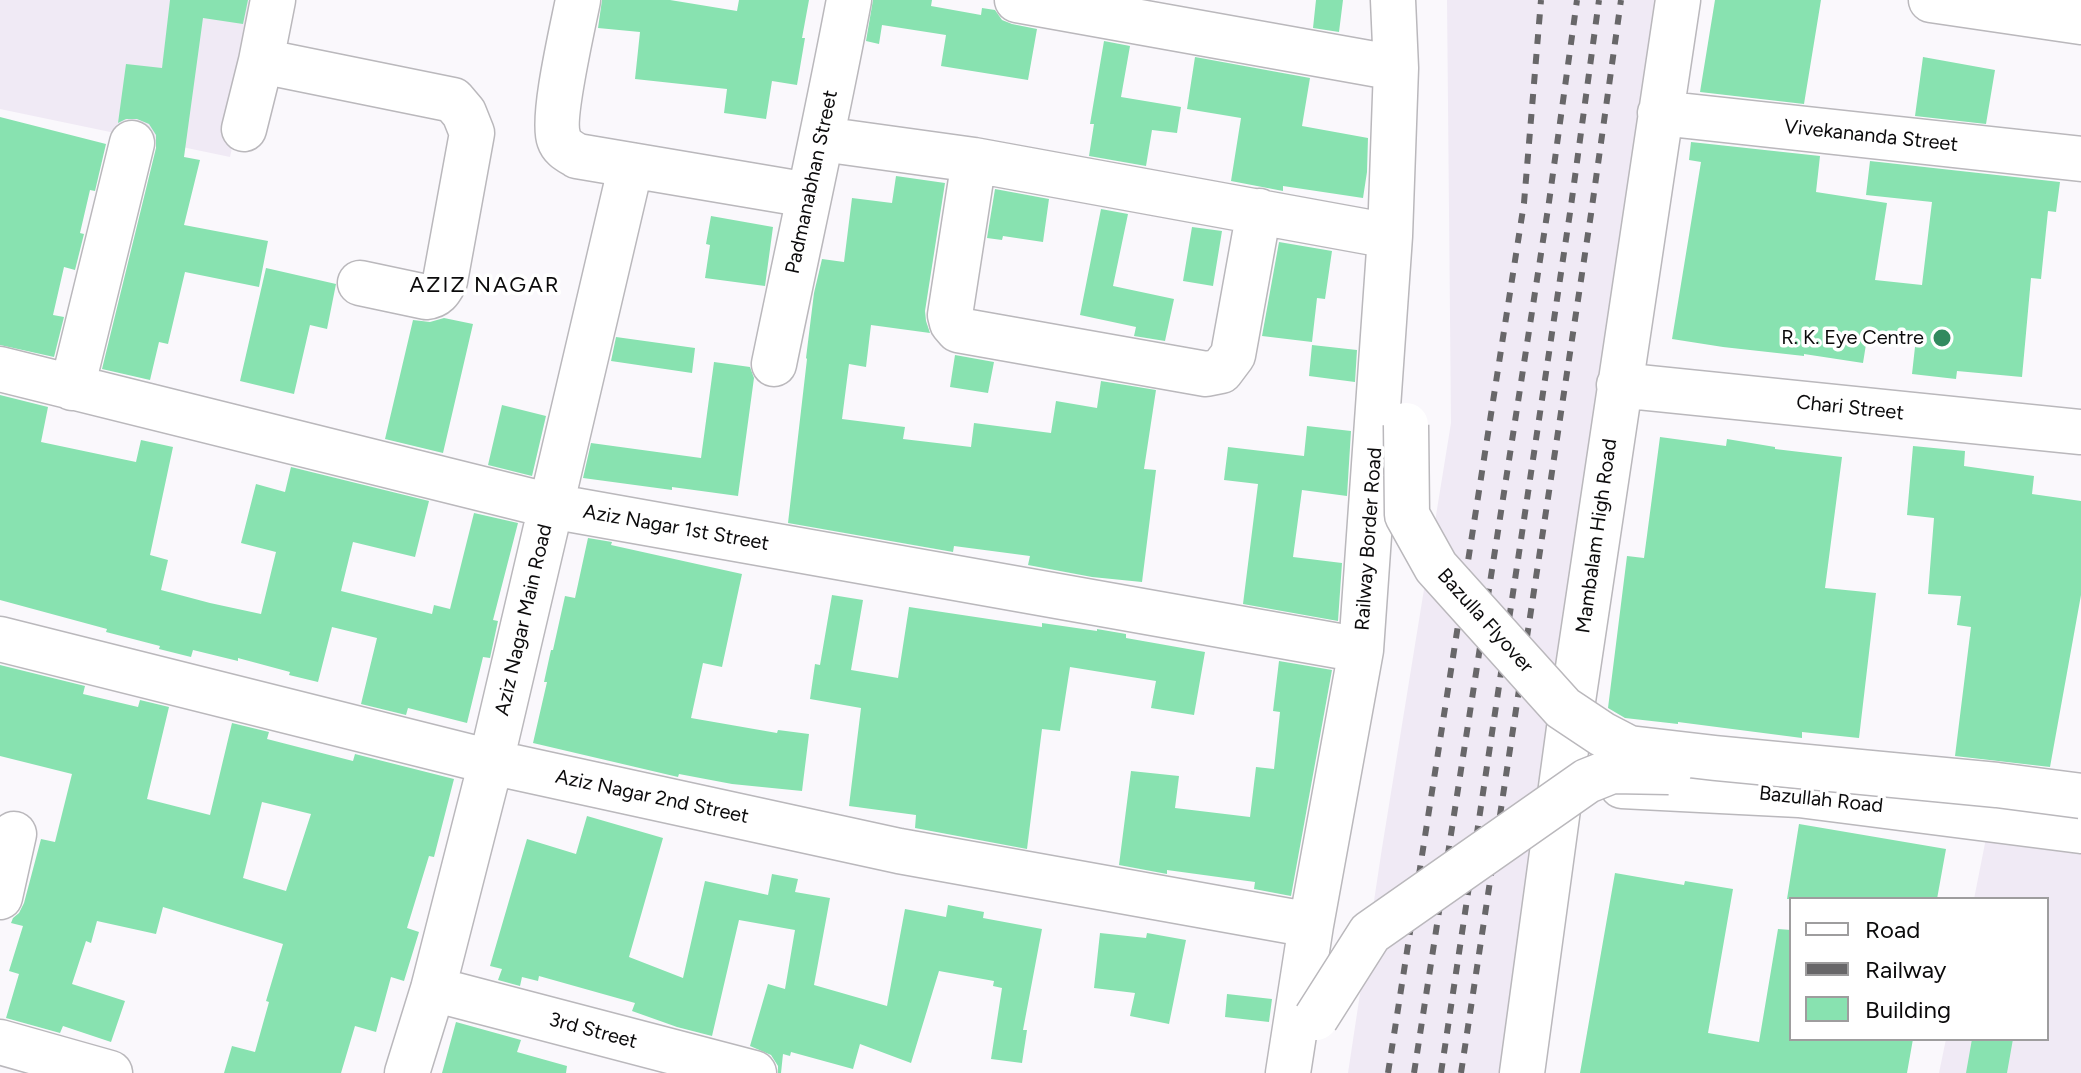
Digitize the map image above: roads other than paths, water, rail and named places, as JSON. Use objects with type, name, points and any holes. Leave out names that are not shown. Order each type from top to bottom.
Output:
[{"type":"street","points":[[244,129],[273,0]]},
{"type":"street","points":[[578,0],[557,116],[559,140],[565,149],[577,156],[808,195]]},
{"type":"street","name":"Padmanabhan Street","points":[[774,364],[849,0]]},
{"type":"street","points":[[1017,0],[1396,68]]},
{"type":"street","name":"Railway Border Road","points":[[1288,1073],[1311,925],[1361,650],[1390,236],[1396,68],[1393,0]]},
{"type":"street","name":"Bazulla Flyover","points":[[1415,0],[1419,169],[1406,425],[1407,515],[1436,567],[1563,708],[1629,748],[2081,796]]},
{"type":"street","name":"Mambalam High Road","points":[[1522,1073],[1570,721],[1678,0]]},
{"type":"street","points":[[1931,0],[2081,22]]},
{"type":"street","points":[[261,61],[453,100],[464,113],[472,133],[441,290],[434,296],[426,297],[360,283]]},
{"type":"street","name":"Vivekananda Street","points":[[1660,113],[2081,159]]},
{"type":"street","points":[[822,139],[974,160],[1390,236]]},
{"type":"street","points":[[72,388],[132,143]]},
{"type":"street","points":[[974,160],[950,315],[952,323],[958,330],[1113,358],[1206,374],[1221,371],[1227,365],[1233,355],[1259,211]]},
{"type":"street","name":"Aziz Nagar Main Road","points":[[407,1073],[433,989],[491,762],[631,165]]},
{"type":"street","name":"Aziz Nagar 1st Street","points":[[0,369],[551,506],[1361,650]]},
{"type":"street","name":"Chari Street","points":[[1619,385],[2081,432]]},
{"type":"street","name":"Aziz Nagar 2nd Street","points":[[0,639],[491,762],[899,851],[1311,925]]},
{"type":"street","points":[[1570,721],[2081,782]]},
{"type":"street","points":[[1625,728],[1613,746],[1612,757],[1617,774],[1631,786]]},
{"type":"street","points":[[1308,1073],[1316,1018],[1370,933],[1587,781],[1612,771],[1810,782],[2081,817]]},
{"type":"street","name":"Bazullah Road","points":[[1561,789],[1631,786],[1799,795],[2081,831]]},
{"type":"street","points":[[0,897],[14,834]]},
{"type":"street","name":"3rd Street","points":[[433,989],[754,1073]]},
{"type":"street","points":[[0,1042],[110,1073]]},
{"type":"railway","points":[[1388,1073],[1524,203],[1541,0]]},
{"type":"railway","points":[[1414,1073],[1549,202],[1577,0]]},
{"type":"railway","points":[[1441,1073],[1599,0]]},
{"type":"railway","points":[[1461,1073],[1621,0]]},
{"type":"place","name":"R. K. Eye Centre","points":[[1942,338]]},
{"type":"district","name":"AZIZ NAGAR","points":[[485,286]]}]
